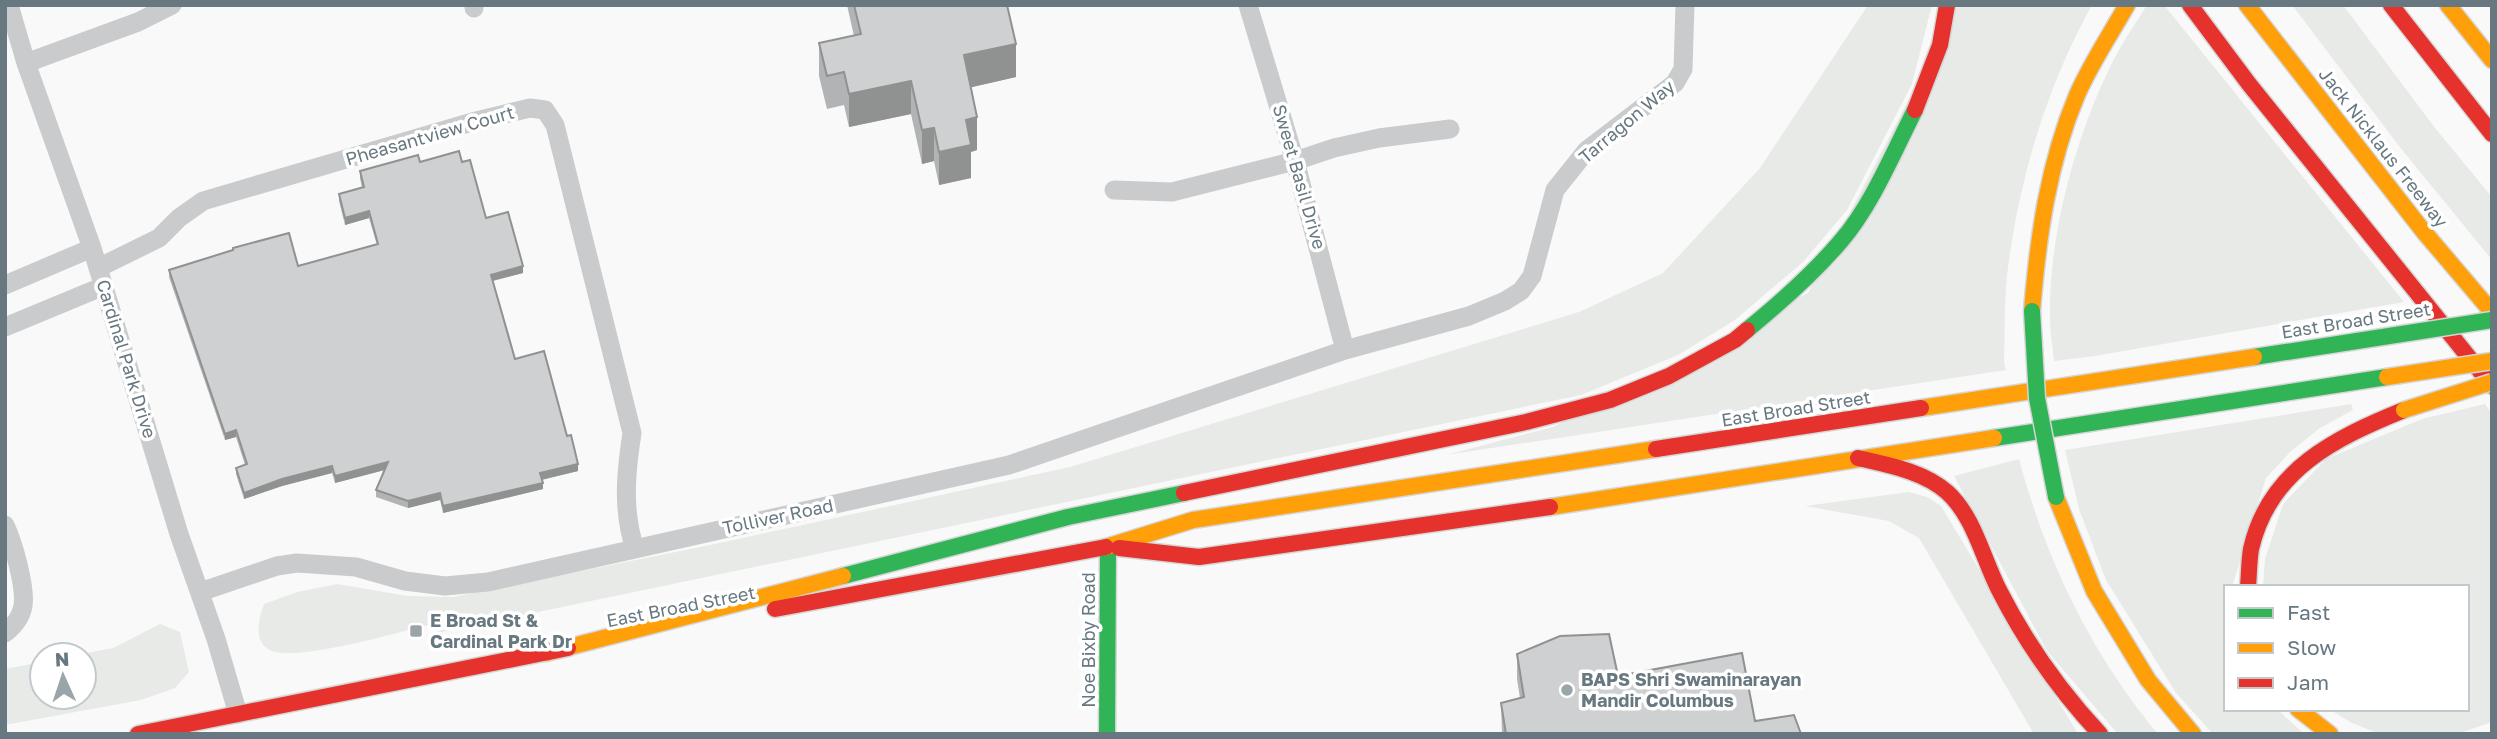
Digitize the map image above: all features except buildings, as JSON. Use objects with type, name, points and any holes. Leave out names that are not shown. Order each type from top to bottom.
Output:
[{"type":"main road","points":[[546,653],[1068,517],[1525,422],[1610,400],[1669,376],[1735,340],[1789,295],[1842,240],[1872,193],[1922,96],[1940,45],[1947,5]]},
{"type":"main road","points":[[2190,5],[2249,84],[2492,384],[2367,424],[2333,440],[2300,463],[2275,492],[2257,527],[2248,569],[2248,585]]},
{"type":"main road","name":"Jack Nicklaus Freeway","points":[[2247,5],[2424,232],[2492,312]]},
{"type":"main road","points":[[2390,5],[2492,134]]},
{"type":"main road","points":[[2448,5],[2492,60]]},
{"type":"main road","points":[[2125,7],[2101,46],[2074,103],[2041,217],[2032,311],[2037,398],[2056,497],[2094,591],[2148,680],[2193,734]]},
{"type":"main road","name":"East Broad Street","points":[[138,734],[546,653],[1108,547],[1192,520],[2492,320]]},
{"type":"main road","name":"East Broad Street","points":[[1108,547],[1199,557],[1485,516],[2492,361]]},
{"type":"main road","points":[[1858,458],[1895,466],[1928,480],[1948,493],[1961,512],[1998,589],[2034,653],[2100,734]]},
{"type":"main road","name":"Noe Bixby Road","points":[[1107,734],[1108,547]]},
{"type":"main road","points":[[2301,711],[2330,734]]},
{"type":"street","name":"Cardinal Park Drive","points":[[9,5],[26,63],[92,248],[179,534],[238,714]]},
{"type":"street","points":[[26,63],[138,22],[172,5]]},
{"type":"street","name":"Sweet Basil Drive","points":[[1248,5],[1295,161],[1345,350]]},
{"type":"street","name":"Tarragon Way","points":[[1345,350],[1469,316],[1521,291],[1531,276],[1555,190],[1587,150],[1675,83],[1683,69],[1685,5]]},
{"type":"street","name":"Pheasantview Court","points":[[101,277],[159,238],[179,218],[203,201],[472,122],[530,108],[545,110],[555,125],[632,433],[626,475],[626,500],[629,529],[635,549]]},
{"type":"street","points":[[1114,190],[1172,192],[1295,161],[1334,148],[1380,138],[1450,130]]},
{"type":"street","points":[[5,285],[92,248]]},
{"type":"street","points":[[5,327],[101,277]]},
{"type":"street","name":"Tolliver Road","points":[[200,592],[277,566],[297,563],[356,567],[405,581],[445,586],[488,582],[1009,465],[1345,350]]},
{"type":"street","points":[[5,525],[13,542],[23,606],[10,629]]},
{"type":"shaded area","points":[[1868,5],[1932,5],[1912,84],[1847,210],[1803,262],[1735,320],[1678,355],[1581,395],[437,633],[436,623],[349,645],[299,653],[280,653],[268,649],[260,639],[259,622],[264,604],[297,592],[337,584],[408,596],[453,597],[715,544],[1070,467],[1579,312],[1663,273],[1760,168]]},
{"type":"shaded area","points":[[1958,5],[2092,5],[2048,102],[2036,136],[2018,206],[2007,276],[2006,370],[1446,455],[1553,427],[1808,293]]},
{"type":"shaded area","points":[[2147,5],[2164,5],[2404,302],[2054,361],[2050,324],[2051,285],[2054,251],[2068,181],[2104,80],[2122,44]]},
{"type":"shaded area","points":[[2292,5],[2343,5],[2435,128],[2492,197],[2492,260],[2399,146]]},
{"type":"shaded area","points":[[2351,404],[2353,410],[2320,428],[2291,451],[2266,478],[2233,585],[2224,585],[2224,711],[2279,711],[2304,734],[2213,734],[2176,693],[2106,580],[2079,509],[2065,450]]},
{"type":"shaded area","points":[[2485,404],[2492,414],[2492,722],[2457,734],[2380,734],[2352,723],[2332,711],[2469,711],[2469,585],[2263,585],[2265,559],[2283,504],[2326,459],[2422,419]]},
{"type":"shaded area","points":[[2019,459],[2043,533],[2074,604],[2112,671],[2158,734],[2118,734],[2047,651],[1954,476]]},
{"type":"shaded area","points":[[1909,492],[1927,497],[1941,506],[2078,734],[2034,734],[1919,538],[1889,521],[1805,506]]},
{"type":"shaded area","points":[[160,624],[180,632],[189,672],[175,688],[141,700],[98,708],[98,651],[113,648]]},
{"type":"shaded area","points":[[28,665],[28,711],[81,711],[5,725],[5,669]]},
{"type":"traffic: fast","points":[[1747,330],[1808,277],[1852,227],[1881,178],[1915,110]]},
{"type":"traffic: fast","points":[[2032,311],[2037,398],[2056,497]]},
{"type":"traffic: fast","points":[[2357,341],[2492,320]]},
{"type":"traffic: fast","points":[[2254,357],[2357,341]]},
{"type":"traffic: fast","points":[[1994,438],[2387,377]]},
{"type":"traffic: fast","points":[[843,576],[1068,517],[1184,493]]},
{"type":"traffic: fast","points":[[1107,734],[1108,547]]},
{"type":"traffic: slow","points":[[2032,311],[2041,228],[2067,121],[2082,83],[2127,5]]},
{"type":"traffic: slow","points":[[2247,5],[2424,232],[2492,312]]},
{"type":"traffic: slow","points":[[2448,5],[2492,60]]},
{"type":"traffic: slow","points":[[1921,408],[2254,357]]},
{"type":"traffic: slow","points":[[2387,377],[2492,361]]},
{"type":"traffic: slow","points":[[2404,410],[2492,382]]},
{"type":"traffic: slow","points":[[1550,507],[1994,438]]},
{"type":"traffic: slow","points":[[1106,547],[1193,520],[1656,449]]},
{"type":"traffic: slow","points":[[2056,497],[2094,591],[2148,680],[2193,734]]},
{"type":"traffic: slow","points":[[546,653],[843,576]]},
{"type":"traffic: slow","points":[[2301,711],[2330,734]]},
{"type":"traffic: jam","points":[[1915,110],[1940,45],[1947,5]]},
{"type":"traffic: jam","points":[[2190,5],[2249,84],[2492,386]]},
{"type":"traffic: jam","points":[[2391,5],[2492,134]]},
{"type":"traffic: jam","points":[[1184,493],[1526,422],[1610,400],[1669,376],[1735,340],[1747,330]]},
{"type":"traffic: jam","points":[[1656,449],[1921,408]]},
{"type":"traffic: jam","points":[[2248,585],[2251,549],[2260,521],[2289,478],[2308,460],[2330,445],[2404,410]]},
{"type":"traffic: jam","points":[[1858,458],[1916,474],[1938,485],[1956,502],[1971,525],[1999,590],[2032,648],[2071,701],[2100,734]]},
{"type":"traffic: jam","points":[[1119,548],[1199,557],[1550,507]]},
{"type":"traffic: jam","points":[[775,609],[1106,547]]},
{"type":"traffic: jam","points":[[138,734],[568,648]]},
{"type":"place","name":"E Broad St & Cardinal Park Dr","points":[[416,631]]},
{"type":"place","name":"BAPS Shri Swaminarayan Mandir Columbus","points":[[1567,690]]}]
